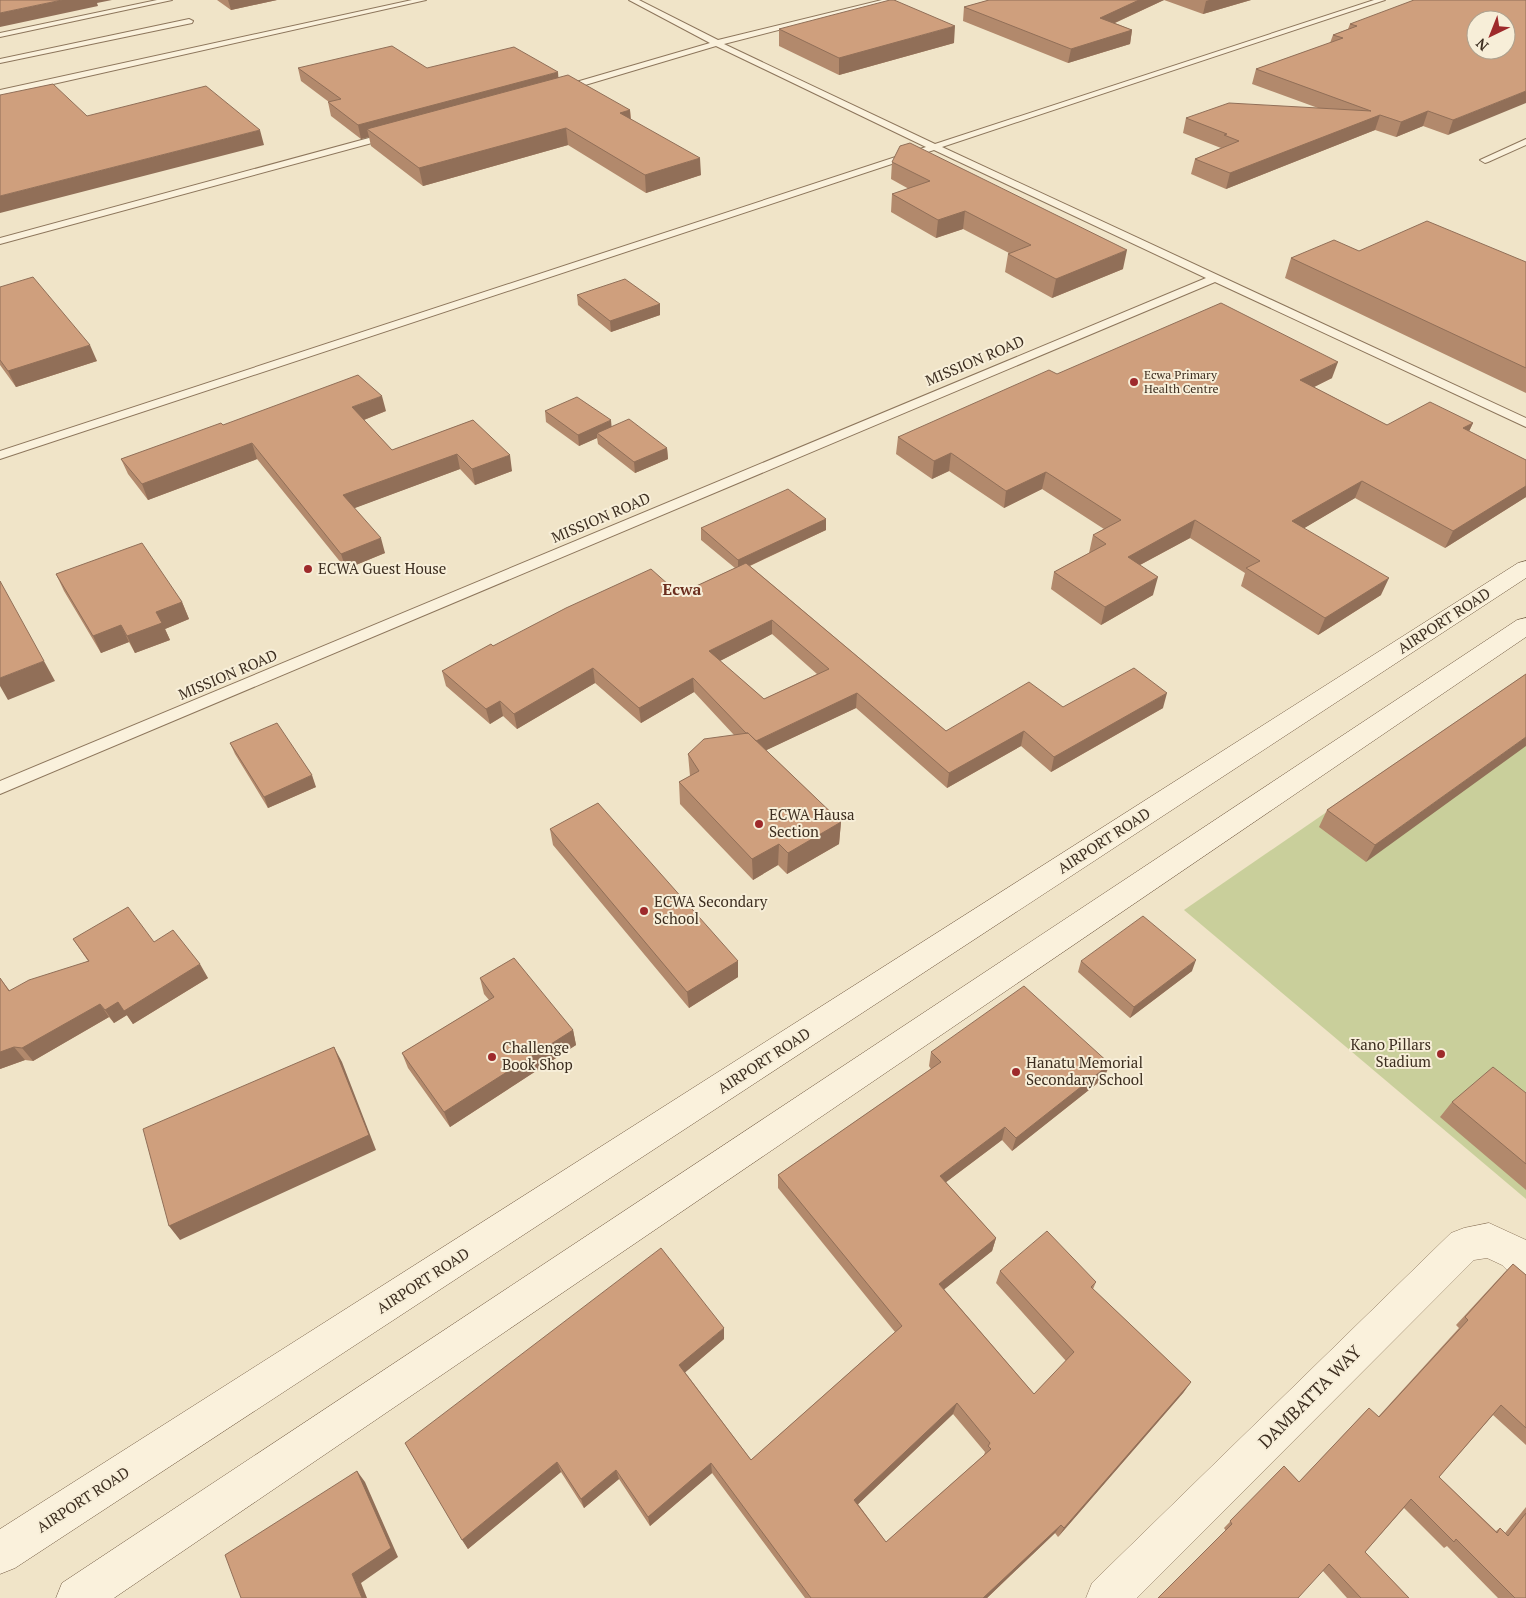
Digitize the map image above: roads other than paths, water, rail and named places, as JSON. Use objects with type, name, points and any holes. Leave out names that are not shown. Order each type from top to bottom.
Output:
[{"type":"main road","name":"AIRPORT ROAD","points":[[0,1553],[1526,568]]},
{"type":"main road","points":[[77,1598],[1526,626]]},
{"type":"main road","name":"DAMBATTA WAY","points":[[1107,1598],[1464,1245],[1489,1240],[1514,1253],[1526,1263]]},
{"type":"lane","points":[[0,34],[168,0]]},
{"type":"lane","points":[[0,93],[422,0]]},
{"type":"lane","points":[[633,0],[717,44],[934,147],[1526,423]]},
{"type":"lane","points":[[556,90],[717,44],[891,0]]},
{"type":"lane","points":[[0,455],[1381,0]]},
{"type":"lane","points":[[0,61],[189,21]]},
{"type":"lane","points":[[0,241],[403,132]]},
{"type":"lane","points":[[1485,160],[1526,142]]},
{"type":"lane","name":"MISSION ROAD","points":[[0,788],[1215,278]]},
{"type":"place","name":"Ecwa Primary Health Centre","points":[[1134,382]]},
{"type":"place","name":"ECWA Guest House","points":[[308,569]]},
{"type":"place","name":"ECWA Hausa Section","points":[[759,824]]},
{"type":"place","name":"ECWA Secondary School","points":[[644,911]]},
{"type":"place","name":"Kano Pillars Stadium","points":[[1441,1054]]},
{"type":"place","name":"Challenge Book Shop","points":[[492,1057]]},
{"type":"place","name":"Hanatu Memorial Secondary School","points":[[1016,1072]]},
{"type":"district","name":"Ecwa","points":[[682,589]]}]
